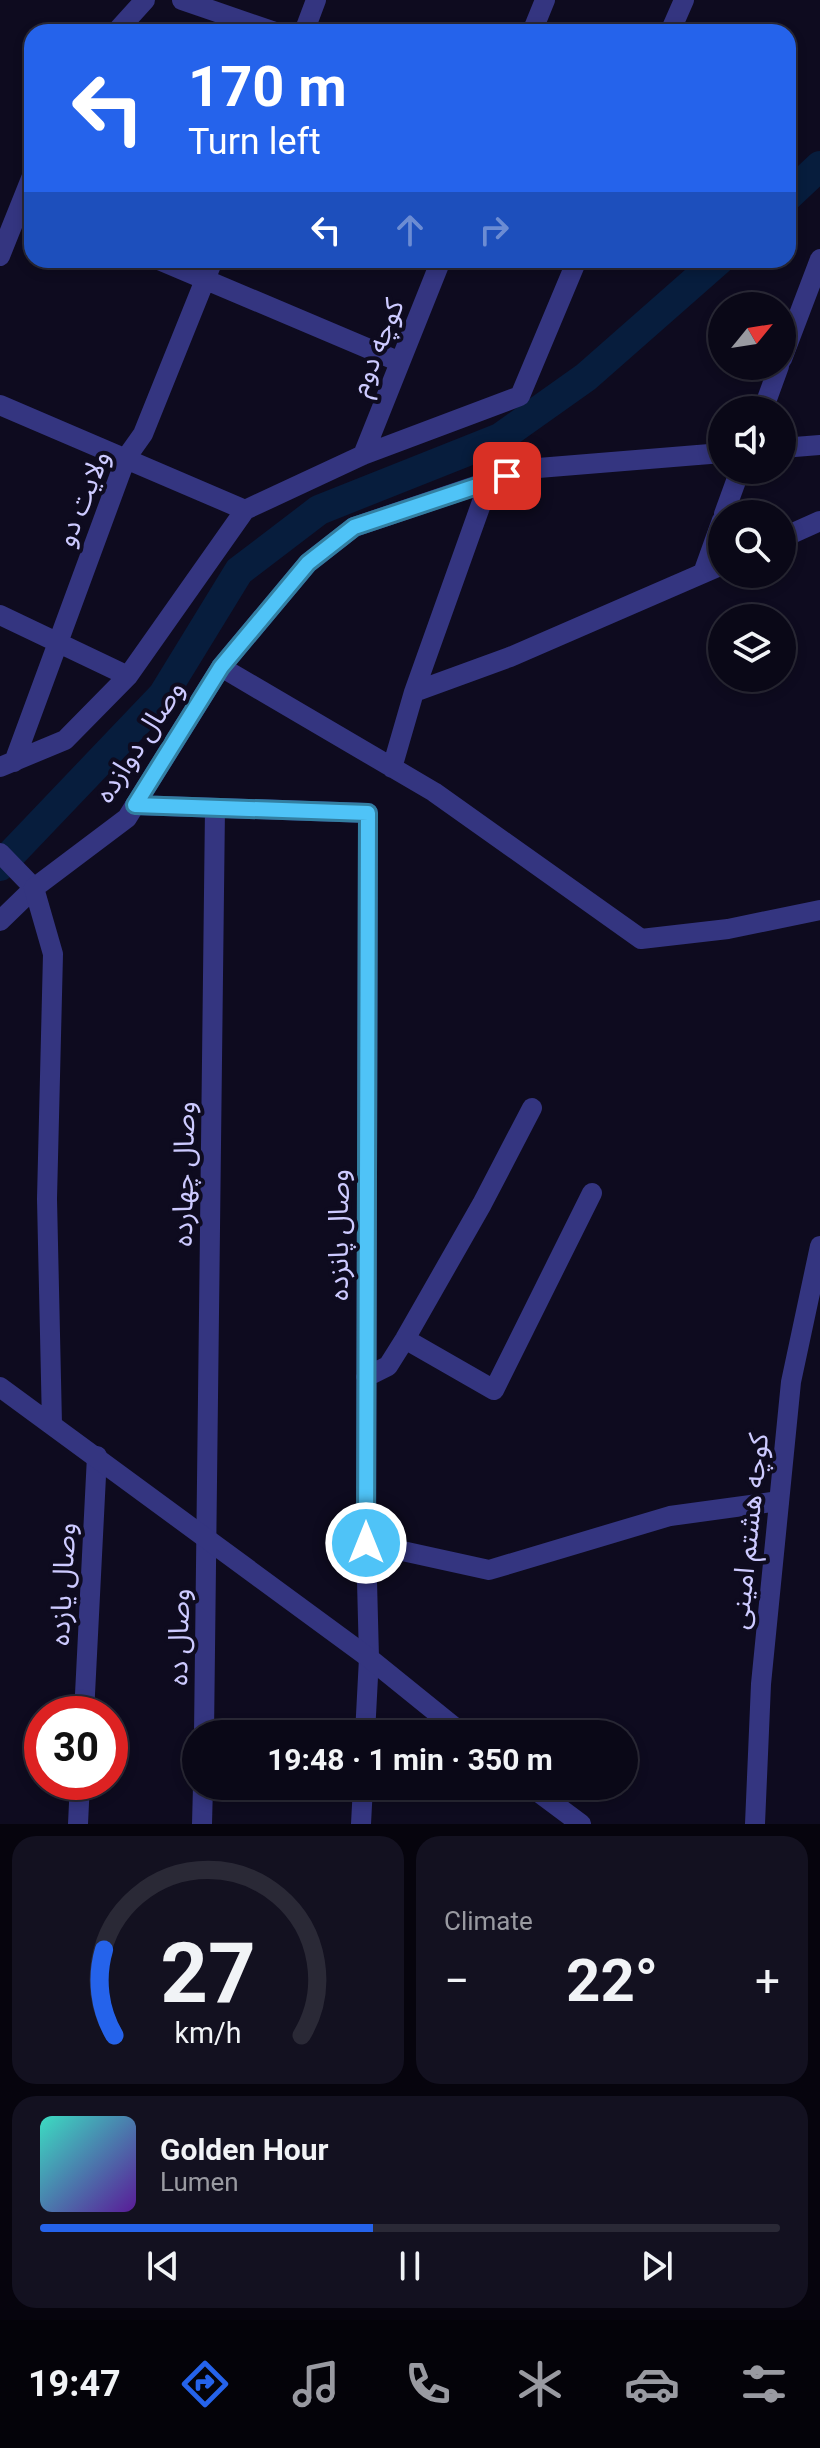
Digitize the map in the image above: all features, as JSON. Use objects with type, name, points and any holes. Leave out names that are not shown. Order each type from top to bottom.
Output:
[{"type":"street","points":[[123,24],[145,0]]},
{"type":"street","points":[[182,0],[252,24]]},
{"type":"street","points":[[307,24],[316,0]]},
{"type":"street","points":[[535,24],[545,0]]},
{"type":"street","points":[[674,24],[684,0]]},
{"type":"street","points":[[0,256],[24,210]]},
{"type":"street","points":[[796,322],[820,259]]},
{"type":"street","name":"کوچه دوم","points":[[363,455],[438,268]]},
{"type":"street","points":[[7,764],[65,740],[128,676],[245,510],[363,455],[520,396],[574,268]]},
{"type":"street","points":[[209,270],[400,362]]},
{"type":"street","name":"ولایت دو","points":[[7,764],[126,458],[143,434],[209,270]]},
{"type":"street","points":[[0,405],[245,510]]},
{"type":"street","points":[[796,447],[820,445]]},
{"type":"street","name":"وصال دوازده","points":[[0,921],[28,881],[127,818],[221,667],[308,563],[354,527],[526,469],[708,454]]},
{"type":"street","points":[[392,768],[414,692],[489,482]]},
{"type":"street","points":[[796,532],[820,521]]},
{"type":"street","points":[[414,692],[510,657],[708,571]]},
{"type":"street","points":[[0,615],[128,676]]},
{"type":"street","points":[[221,667],[434,792],[641,939],[728,929],[820,910]]},
{"type":"street","points":[[135,805],[215,808]]},
{"type":"street","name":"وصال پانزده","points":[[215,808],[368,813],[366,1543],[369,1658],[366,1720]]},
{"type":"street","name":"وصال چهارده","points":[[208,1541],[215,808]]},
{"type":"street","points":[[0,853],[28,881],[53,954],[47,1199],[52,1424]]},
{"type":"street","points":[[366,1377],[388,1366],[405,1339],[482,1204],[532,1108]]},
{"type":"street","points":[[405,1339],[494,1390],[592,1193]]},
{"type":"street","name":"کوچه هشتم امینی","points":[[755,1824],[761,1684],[791,1382],[820,1246]]},
{"type":"street","points":[[0,1387],[369,1658],[446,1720]]},
{"type":"street","name":"وصال یازده","points":[[85,1696],[97,1456]]},
{"type":"street","points":[[366,1543],[489,1570],[670,1516],[779,1501]]},
{"type":"street","name":"وصال ده","points":[[204,1720],[208,1541]]},
{"type":"street","points":[[78,1824],[79,1800]]},
{"type":"street","points":[[202,1824],[203,1800]]},
{"type":"street","points":[[361,1824],[362,1800]]},
{"type":"street","points":[[549,1800],[581,1824]]},
{"type":"waterway","points":[[796,188],[820,166]]},
{"type":"waterway","points":[[0,866],[163,695],[239,571],[319,510],[500,438],[586,377],[710,268]]},
{"type":"route","points":[[366,1543],[368,813],[135,805],[221,667],[308,563],[354,527],[507,476]]}]
